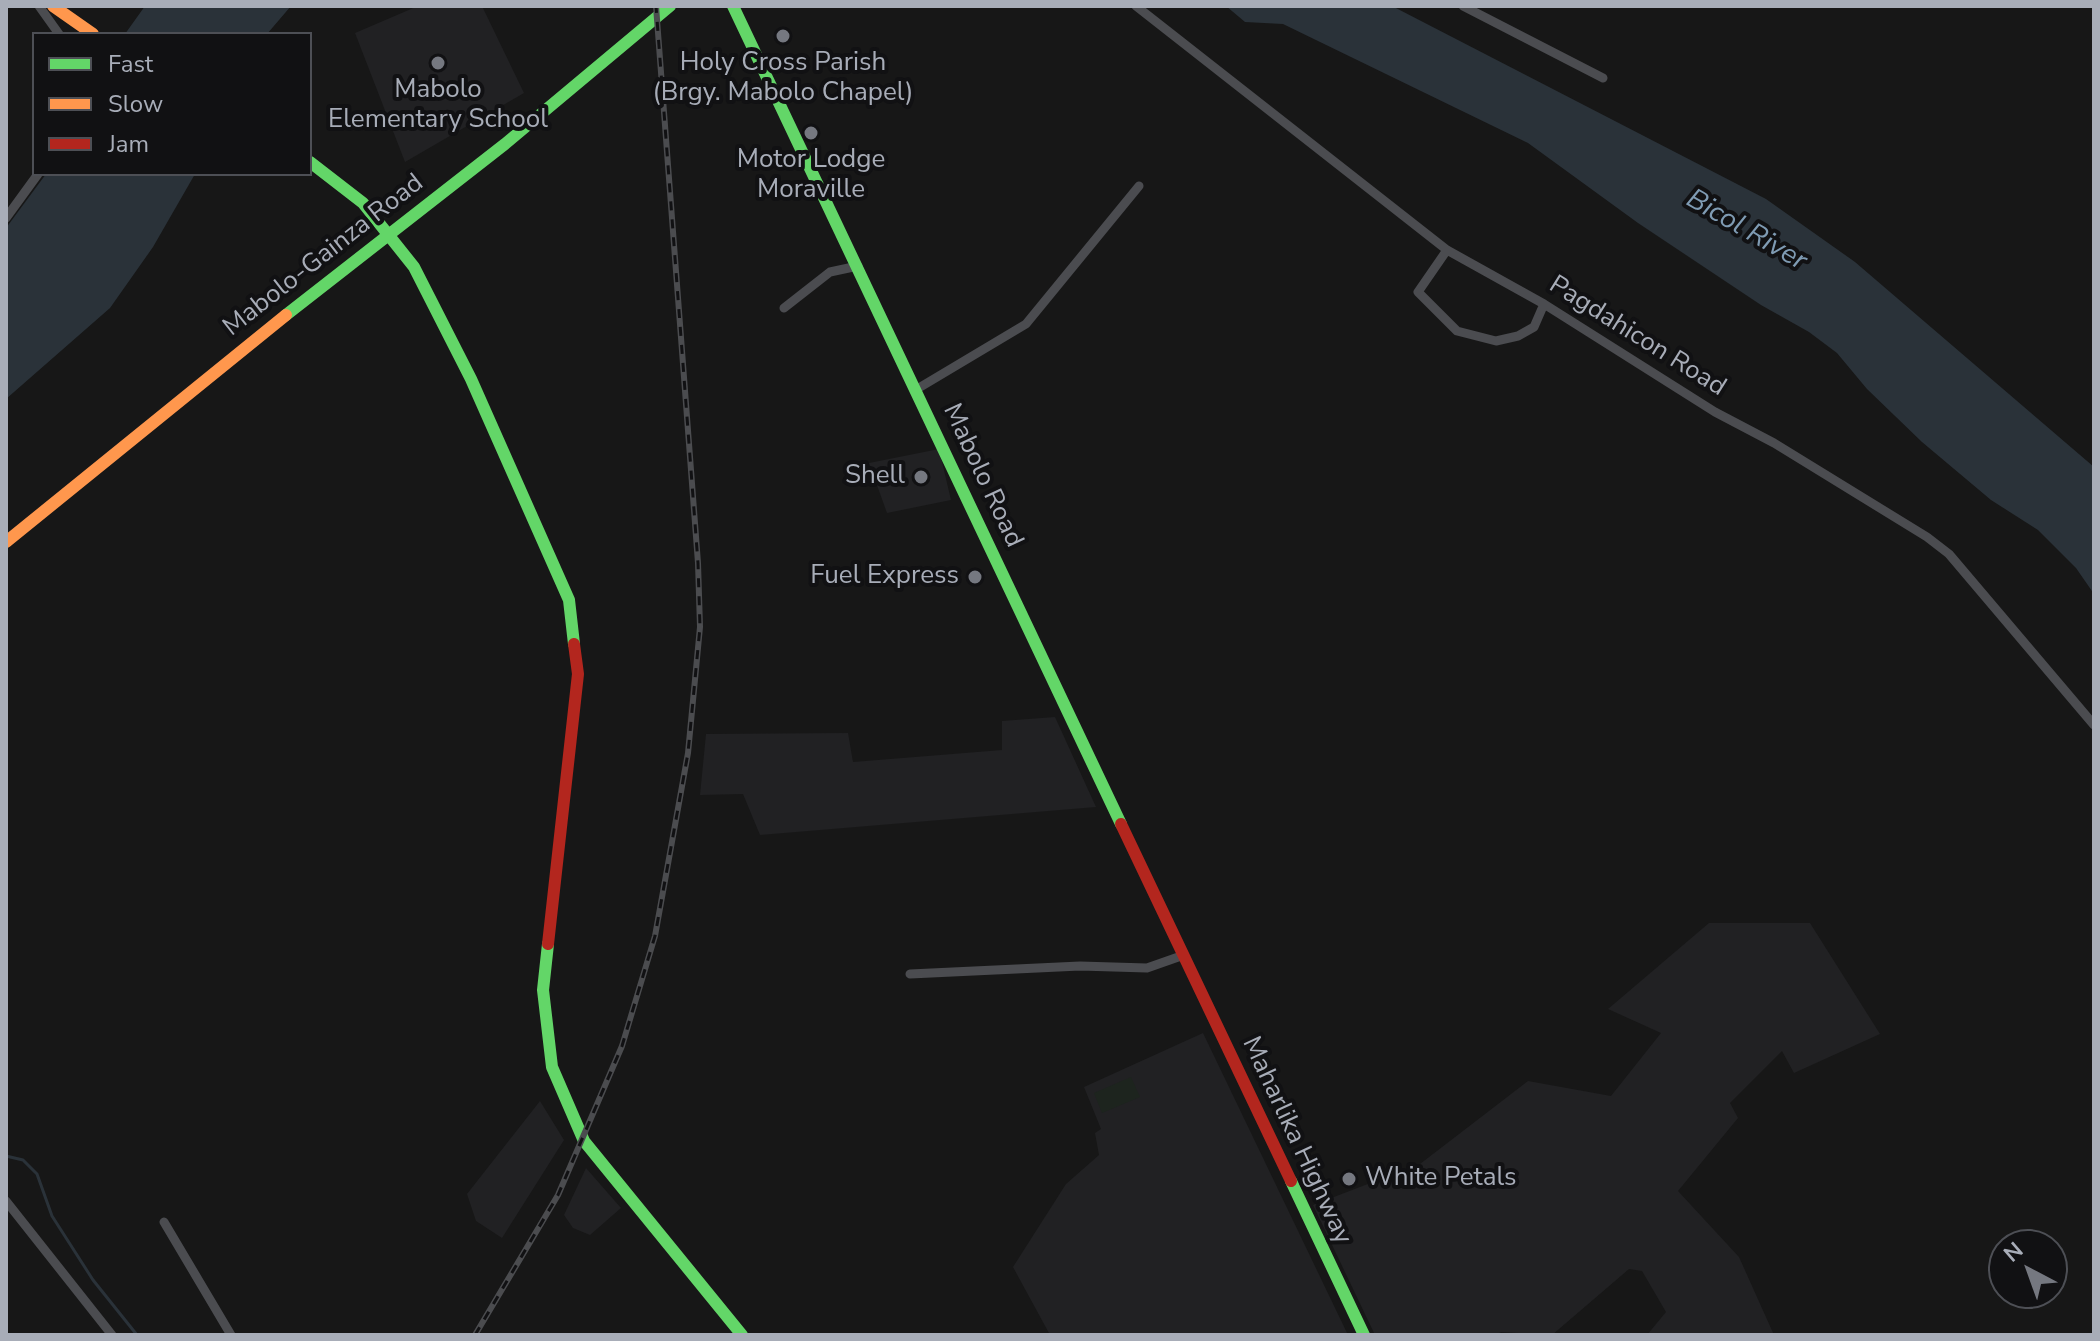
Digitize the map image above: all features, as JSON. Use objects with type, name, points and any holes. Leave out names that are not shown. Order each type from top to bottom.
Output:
[{"type":"main road","points":[[53,6],[90,32]]},
{"type":"main road","name":"Mabolo-Gainza Road","points":[[6,542],[387,233],[505,144],[670,6]]},
{"type":"main road","name":"Mabolo Road","points":[[733,6],[1186,960]]},
{"type":"main road","points":[[312,164],[363,203],[414,267],[442,318],[569,600],[578,674],[543,990],[552,1067],[584,1141],[742,1335]]},
{"type":"main road","name":"Maharlika Highway","points":[[1186,960],[1364,1335]]},
{"type":"street","points":[[39,6],[58,32]]},
{"type":"street","name":"Pagdahicon Road","points":[[1136,6],[1447,250],[1544,304],[1715,412],[1774,443],[1927,537],[1949,554],[2094,725]]},
{"type":"street","points":[[1463,6],[1603,78]]},
{"type":"street","points":[[6,218],[37,176]]},
{"type":"street","points":[[917,389],[1026,324],[1139,186]]},
{"type":"street","points":[[1447,250],[1418,292],[1457,331],[1496,341],[1518,336],[1534,327],[1544,304]]},
{"type":"street","points":[[784,308],[830,272],[858,266]]},
{"type":"street","points":[[910,974],[1080,966],[1147,968],[1186,960]]},
{"type":"street","points":[[6,1201],[112,1335]]},
{"type":"street","points":[[164,1222],[231,1335]]},
{"type":"shaded area","name":"Mabolo Elementary School","points":[[418,6],[482,6],[524,93],[405,162],[355,33]]},
{"type":"shaded area","points":[[939,449],[951,500],[887,513],[869,463]]},
{"type":"shaded area","points":[[1055,717],[1096,807],[760,835],[743,794],[700,795],[706,734],[848,733],[853,762],[1002,750],[1002,721]]},
{"type":"shaded area","points":[[1709,923],[1810,923],[1880,1034],[1794,1073],[1782,1051],[1730,1103],[1738,1118],[1678,1191],[1739,1257],[1774,1335],[1647,1335],[1666,1312],[1642,1271],[1629,1269],[1552,1335],[1501,1332],[1496,1335],[1375,1335],[1313,1205],[1420,1164],[1528,1081],[1611,1096],[1661,1033],[1608,1009]]},
{"type":"shaded area","points":[[1203,1033],[1348,1335],[1050,1335],[1013,1267],[1066,1184],[1099,1155],[1095,1133],[1101,1129],[1084,1087]]},
{"type":"shaded area","points":[[1131,1077],[1140,1097],[1102,1113],[1094,1093]]},
{"type":"shaded area","points":[[540,1101],[564,1140],[502,1238],[476,1221],[467,1194]]},
{"type":"shaded area","points":[[586,1168],[621,1208],[590,1235],[573,1228],[564,1215]]},
{"type":"water","points":[[145,6],[291,6],[269,32],[126,32]]},
{"type":"water","name":"Bicol River","points":[[1226,6],[1392,6],[1766,199],[1855,262],[2094,467],[2094,594],[2076,568],[2038,530],[1991,500],[1922,442],[1867,389],[1837,353],[1809,332],[1761,305],[1638,223],[1528,143],[1283,24],[1245,22]]},
{"type":"water","points":[[45,176],[194,176],[153,247],[110,308],[6,399],[6,228]]},
{"type":"waterway","points":[[6,1156],[23,1160],[37,1174],[52,1216],[93,1280],[137,1335]]},
{"type":"railway","points":[[475,1335],[558,1195],[622,1046],[655,936],[688,753],[700,627],[698,563],[656,6]]},
{"type":"traffic: fast","points":[[286,315],[505,144],[670,6]]},
{"type":"traffic: fast","points":[[733,6],[1121,824]]},
{"type":"traffic: fast","points":[[312,164],[363,203],[414,267],[471,379],[569,600],[574,644]]},
{"type":"traffic: fast","points":[[548,944],[543,990],[552,1067],[584,1141],[742,1335]]},
{"type":"traffic: fast","points":[[1291,1181],[1364,1335]]},
{"type":"traffic: slow","points":[[53,6],[90,32]]},
{"type":"traffic: slow","points":[[6,542],[286,315]]},
{"type":"traffic: jam","points":[[548,944],[578,674],[574,644]]},
{"type":"traffic: jam","points":[[1121,824],[1291,1181]]},
{"type":"place","name":"Holy Cross Parish (Brgy. Mabolo Chapel)","points":[[783,36]]},
{"type":"place","name":"Mabolo Elementary School","points":[[438,63]]},
{"type":"place","name":"Motor Lodge Moraville","points":[[811,133]]},
{"type":"place","name":"Shell","points":[[921,477]]},
{"type":"place","name":"Fuel Express","points":[[975,577]]},
{"type":"place","name":"White Petals","points":[[1349,1179]]}]
